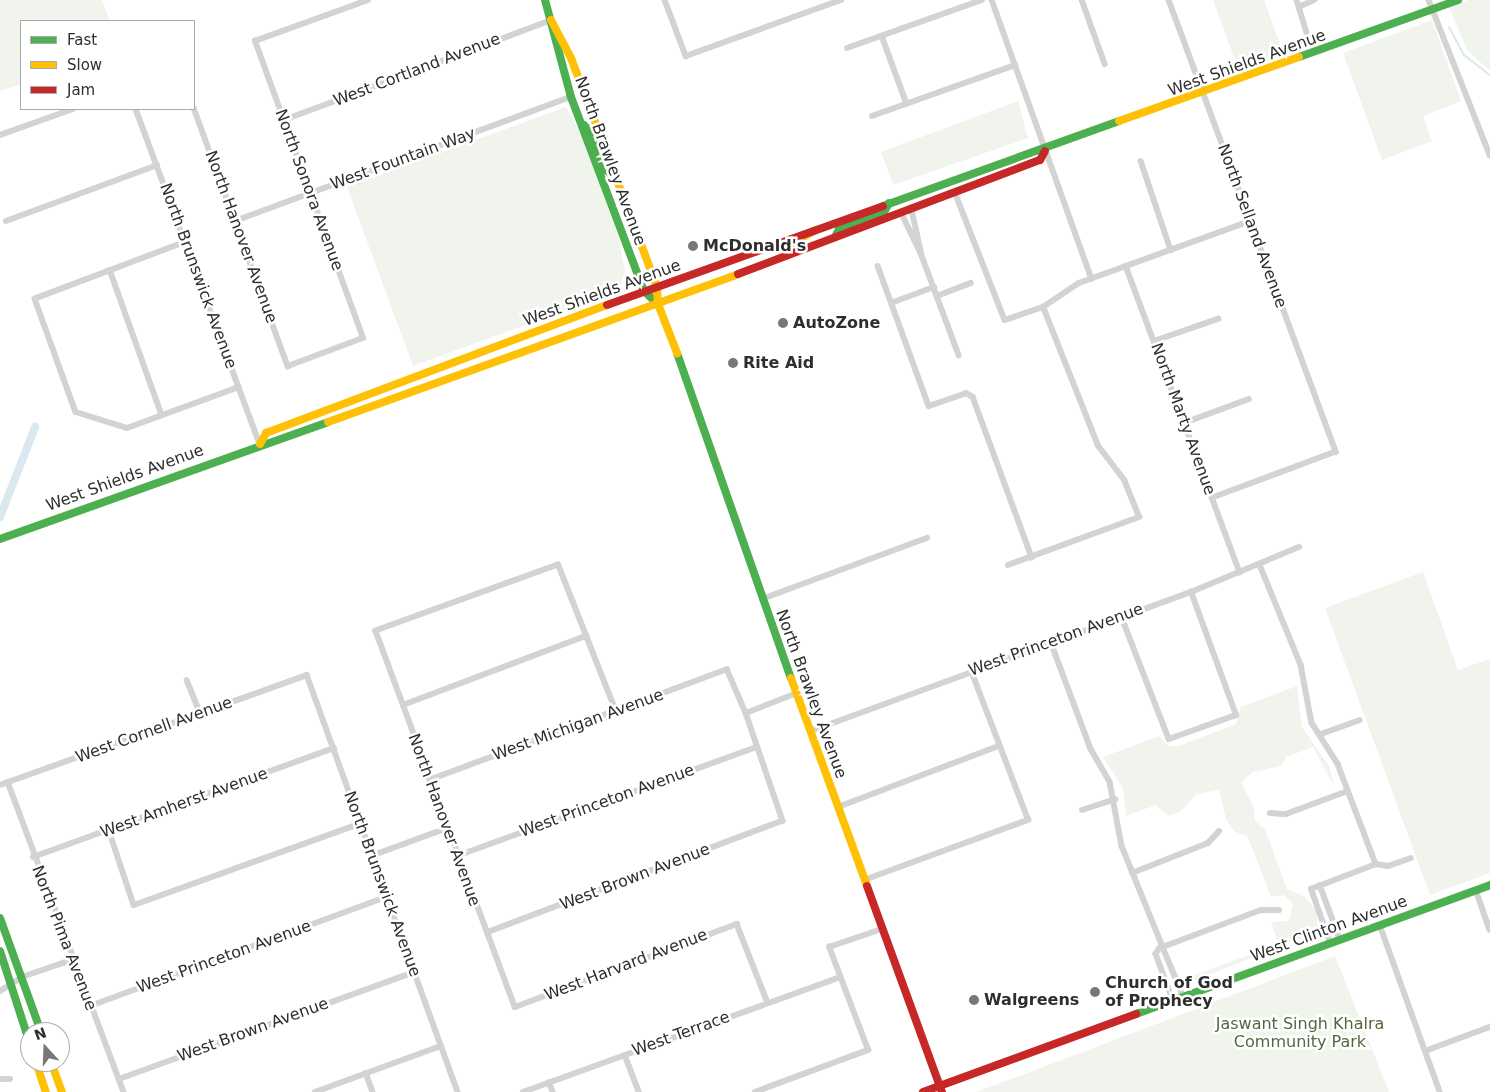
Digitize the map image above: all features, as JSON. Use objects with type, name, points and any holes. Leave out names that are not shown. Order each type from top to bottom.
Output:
[{"type":"street","name":"North Sonora Avenue","points":[[288,366],[363,338],[255,41],[368,0]]},
{"type":"street","name":"North Brawley Avenue","points":[[545,0],[571,97],[644,292],[658,304]]},
{"type":"street","points":[[666,0],[686,56],[841,0]]},
{"type":"street","points":[[847,48],[982,0]]},
{"type":"street","points":[[992,0],[1092,279]]},
{"type":"street","points":[[1082,0],[1105,64]]},
{"type":"street","name":"North Selland Avenue","points":[[1170,0],[1336,452],[1212,498]]},
{"type":"street","points":[[1297,0],[1308,33]]},
{"type":"street","points":[[1299,8],[1314,0]]},
{"type":"street","points":[[1430,0],[1490,155]]},
{"type":"street","name":"West Shields Avenue","points":[[260,444],[266,433],[657,287],[1035,149],[1045,151],[1458,0]]},
{"type":"street","name":"North Brawley Avenue","points":[[551,20],[571,58],[657,287],[658,304],[717,457],[762,599],[941,1089]]},
{"type":"street","name":"West Cortland Avenue","points":[[284,120],[551,20]]},
{"type":"street","points":[[882,36],[907,104]]},
{"type":"street","points":[[872,116],[1015,65]]},
{"type":"street","name":"West Fountain Way","points":[[235,221],[571,97]]},
{"type":"street","points":[[0,135],[70,110]]},
{"type":"street","name":"North Brunswick Avenue","points":[[136,110],[260,444]]},
{"type":"street","name":"North Hanover Avenue","points":[[195,110],[288,366]]},
{"type":"street","points":[[581,122],[592,133],[606,170],[616,178]]},
{"type":"street","name":"West Shields Avenue","points":[[0,539],[782,258],[835,236],[1040,160],[1045,151]]},
{"type":"street","points":[[1141,161],[1171,250]]},
{"type":"street","points":[[6,221],[157,165]]},
{"type":"street","points":[[956,192],[1005,320],[1043,307],[1092,279],[1250,221]]},
{"type":"street","points":[[835,236],[839,229],[884,212],[890,203]]},
{"type":"street","points":[[911,208],[921,253]]},
{"type":"street","points":[[901,212],[921,253],[959,355]]},
{"type":"street","points":[[782,258],[785,247],[810,237],[816,230]]},
{"type":"street","points":[[186,242],[35,299],[76,412],[127,428],[239,387]]},
{"type":"street","points":[[878,266],[930,406],[966,393],[973,397],[1032,557]]},
{"type":"street","name":"North Marty Avenue","points":[[1126,266],[1240,572]]},
{"type":"street","points":[[110,270],[162,415]]},
{"type":"street","points":[[937,296],[971,283]]},
{"type":"street","points":[[891,303],[934,287]]},
{"type":"street","points":[[1008,566],[1139,517],[1124,480],[1098,446],[1043,307]]},
{"type":"street","points":[[1154,341],[1218,319]]},
{"type":"street","points":[[1184,423],[1249,399]]},
{"type":"street","points":[[762,599],[927,538]]},
{"type":"street","name":"West Princeton Avenue","points":[[811,731],[1121,615],[1190,592],[1260,565],[1299,547]]},
{"type":"street","name":"North Hanover Avenue","points":[[515,1007],[457,856],[376,631],[558,565],[586,636]]},
{"type":"street","points":[[1260,565],[1301,665],[1312,723],[1321,734],[1348,791],[1376,864]]},
{"type":"street","points":[[1121,615],[1169,740],[1236,715],[1190,592]]},
{"type":"street","points":[[403,705],[586,636],[616,712]]},
{"type":"street","points":[[1051,642],[1115,799],[1122,846],[1160,948],[1183,996]]},
{"type":"street","name":"West Michigan Avenue","points":[[429,780],[616,712],[727,669],[746,713]]},
{"type":"street","points":[[864,880],[1028,820],[971,671]]},
{"type":"street","name":"North Brunswick Avenue","points":[[307,675],[359,824],[458,1092]]},
{"type":"street","name":"West Cornell Avenue","points":[[0,785],[307,675]]},
{"type":"street","points":[[187,680],[200,713]]},
{"type":"street","points":[[757,746],[746,713],[797,693]]},
{"type":"street","points":[[1321,734],[1360,720]]},
{"type":"street","name":"West Princeton Avenue","points":[[457,856],[757,746]]},
{"type":"street","name":"West Brown Avenue","points":[[486,933],[783,822],[757,746]]},
{"type":"street","points":[[838,806],[999,746]]},
{"type":"street","name":"West Amherst Avenue","points":[[33,857],[334,748]]},
{"type":"street","name":"North Pima Avenue","points":[[8,782],[71,960],[124,1092]]},
{"type":"street","points":[[1270,813],[1286,814],[1348,791]]},
{"type":"street","points":[[1082,810],[1115,799]]},
{"type":"street","points":[[109,830],[134,904],[359,824]]},
{"type":"street","points":[[371,856],[447,828]]},
{"type":"street","points":[[1132,873],[1208,844],[1219,831]]},
{"type":"street","points":[[1330,943],[1311,889],[1376,864],[1388,866],[1411,858]]},
{"type":"street","points":[[1320,885],[1340,939]]},
{"type":"street","name":"West Clinton Avenue","points":[[923,1092],[941,1089],[1172,1000],[1490,885]]},
{"type":"street","points":[[1476,890],[1490,930]]},
{"type":"street","name":"West Princeton Avenue","points":[[90,1006],[386,897]]},
{"type":"street","points":[[1172,1000],[1156,954],[1160,948],[1261,910],[1279,910]]},
{"type":"street","points":[[0,918],[25,1022]]},
{"type":"street","name":"West Harvard Avenue","points":[[515,1007],[738,924],[768,1003]]},
{"type":"street","points":[[1380,925],[1440,1092]]},
{"type":"street","points":[[755,1092],[868,1050],[829,947],[882,929]]},
{"type":"street","points":[[0,951],[36,1022]]},
{"type":"street","points":[[0,991],[71,960]]},
{"type":"street","name":"West Brown Avenue","points":[[119,1079],[414,972]]},
{"type":"street","name":"West Terrace","points":[[522,1092],[840,977]]},
{"type":"street","points":[[1425,1051],[1490,1027]]},
{"type":"street","points":[[315,1092],[441,1046]]},
{"type":"street","points":[[625,1055],[639,1092]]},
{"type":"street","points":[[39,1072],[46,1092]]},
{"type":"street","points":[[55,1072],[62,1092]]},
{"type":"street","points":[[366,1073],[374,1092]]},
{"type":"street","points":[[0,1079],[10,1079]]},
{"type":"street","points":[[549,1082],[553,1092]]},
{"type":"green space","points":[[0,0],[102,0],[110,20],[20,20],[20,84],[0,91]]},
{"type":"green space","points":[[1213,0],[1264,0],[1284,55],[1239,71]]},
{"type":"green space","points":[[1468,0],[1490,0],[1490,71],[1467,50],[1449,7]]},
{"type":"green space","points":[[1432,20],[1461,101],[1423,116],[1432,141],[1382,160],[1343,53]]},
{"type":"green space","points":[[1018,101],[1028,138],[893,185],[881,152]]},
{"type":"green space","points":[[566,107],[581,134],[617,233],[625,269],[621,284],[585,303],[413,366],[347,187]]},
{"type":"green space","points":[[1423,572],[1458,670],[1490,659],[1490,873],[1430,895],[1325,608]]},
{"type":"green space","points":[[1297,686],[1302,727],[1329,766],[1335,788],[1313,747],[1286,757],[1281,766],[1253,772],[1241,782],[1254,808],[1255,821],[1265,829],[1287,889],[1305,897],[1316,910],[1319,931],[1186,984],[1179,982],[1168,954],[1181,980],[1279,944],[1271,922],[1289,921],[1293,904],[1284,895],[1271,897],[1248,837],[1234,831],[1226,819],[1219,790],[1197,794],[1181,811],[1168,816],[1156,805],[1126,816],[1123,788],[1103,757],[1159,736],[1169,746],[1179,746],[1236,724],[1241,707]]},
{"type":"green space","name":"Jaswant Singh Khalra Community Park","points":[[1335,956],[1389,1092],[976,1092],[1038,1069]]},
{"type":"waterway","points":[[1449,27],[1464,55],[1490,75]]},
{"type":"waterway","points":[[0,517],[35,427]]},
{"type":"traffic: fast","points":[[545,0],[571,97],[644,291],[658,304]]},
{"type":"traffic: fast","points":[[1299,57],[1458,0]]},
{"type":"traffic: fast","points":[[883,206],[1119,121]]},
{"type":"traffic: fast","points":[[584,125],[592,133],[606,170],[616,178]]},
{"type":"traffic: fast","points":[[835,237],[839,229],[884,212],[889,203]]},
{"type":"traffic: fast","points":[[677,353],[791,678]]},
{"type":"traffic: fast","points":[[0,539],[328,422]]},
{"type":"traffic: fast","points":[[1136,1014],[1490,885]]},
{"type":"traffic: fast","points":[[0,918],[37,1022]]},
{"type":"traffic: fast","points":[[0,951],[23,1022]]},
{"type":"traffic: slow","points":[[551,20],[571,58],[657,287],[658,304],[677,353]]},
{"type":"traffic: slow","points":[[1119,121],[1299,57]]},
{"type":"traffic: slow","points":[[782,257],[785,247],[816,230]]},
{"type":"traffic: slow","points":[[328,422],[738,274]]},
{"type":"traffic: slow","points":[[260,444],[266,433],[607,305]]},
{"type":"traffic: slow","points":[[791,678],[867,886]]},
{"type":"traffic: slow","points":[[39,1072],[46,1092]]},
{"type":"traffic: slow","points":[[55,1072],[62,1092]]},
{"type":"traffic: jam","points":[[738,274],[1040,160],[1045,151]]},
{"type":"traffic: jam","points":[[607,305],[883,206]]},
{"type":"traffic: jam","points":[[867,886],[942,1092]]},
{"type":"traffic: jam","points":[[923,1092],[1136,1014]]},
{"type":"place","name":"McDonald's","points":[[693,246]]},
{"type":"place","name":"AutoZone","points":[[783,323]]},
{"type":"place","name":"Rite Aid","points":[[733,363]]},
{"type":"place","name":"Church of God of Prophecy","points":[[1095,992]]},
{"type":"place","name":"Walgreens","points":[[974,1000]]}]
